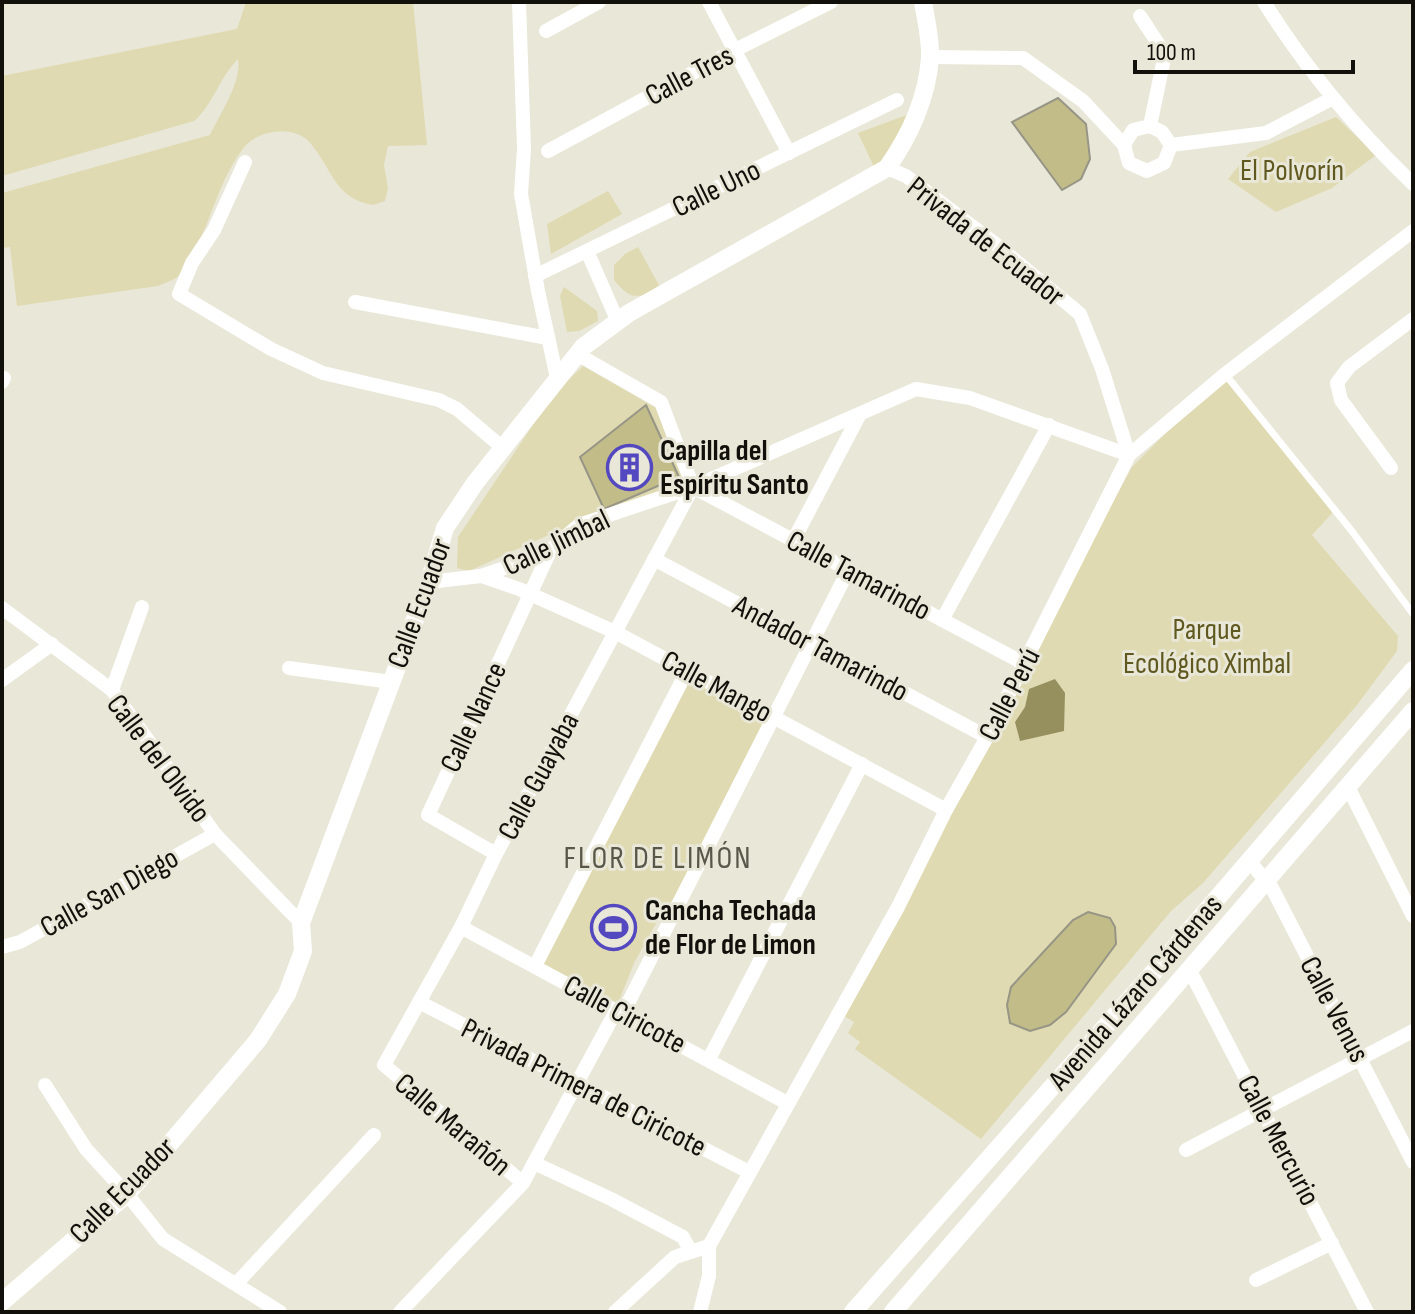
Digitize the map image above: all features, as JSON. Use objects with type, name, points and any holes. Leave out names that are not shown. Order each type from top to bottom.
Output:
[{"type":"street","points":[[519,2],[524,149],[521,194],[557,378]]},
{"type":"street","points":[[546,31],[599,2]]},
{"type":"street","points":[[709,2],[789,153]]},
{"type":"street","name":"Calle Tres","points":[[548,151],[831,2]]},
{"type":"street","name":"Calle Ecuador","points":[[2,1302],[127,1194],[258,1040],[287,994],[303,951],[301,923],[429,582],[445,528],[475,483],[577,354],[618,322],[887,168],[906,142],[925,87],[930,57],[923,2]]},
{"type":"street","points":[[1264,2],[1293,49],[1333,98],[1413,184]]},
{"type":"street","points":[[1140,16],[1165,54],[1150,126]]},
{"type":"street","points":[[930,57],[1023,58],[1083,101],[1124,145],[1129,163],[1147,171],[1164,163],[1171,145]]},
{"type":"street","points":[[1171,145],[1266,133],[1333,98]]},
{"type":"street","name":"Calle Uno","points":[[535,276],[897,100]]},
{"type":"street","points":[[1124,145],[1133,130],[1150,126],[1162,132],[1171,145]]},
{"type":"street","points":[[245,162],[214,230],[192,263],[179,294],[271,349],[323,373],[439,400],[457,409],[504,449]]},
{"type":"street","name":"Privada de Ecuador","points":[[887,168],[906,176],[1080,314],[1102,369],[1129,455]]},
{"type":"street","name":"Calle Perú","points":[[700,1312],[709,1276],[709,1246],[898,907],[1025,664],[1129,455],[1225,374],[1413,231]]},
{"type":"street","points":[[587,251],[618,322]]},
{"type":"street","points":[[355,302],[548,338]]},
{"type":"street","points":[[1391,468],[1341,400],[1337,383],[1349,367],[1413,319]]},
{"type":"street","points":[[577,354],[661,402],[693,487]]},
{"type":"street","name":"Calle Jimbal","points":[[429,582],[481,576],[551,549],[579,525],[693,487],[916,389],[970,398],[1129,455]]},
{"type":"street","points":[[793,541],[860,414]]},
{"type":"street","points":[[942,620],[1049,425]]},
{"type":"street","name":"Calle Tamarindo","points":[[693,487],[1025,664]]},
{"type":"street","name":"Calle Guayaba","points":[[384,1065],[461,927],[496,854],[693,487]]},
{"type":"street","name":"Calle Nance","points":[[496,854],[428,815],[551,549]]},
{"type":"street","name":"Andador Tamarindo","points":[[654,559],[987,737]]},
{"type":"street","points":[[400,1312],[523,1183],[620,1011],[848,571]]},
{"type":"street","name":"Calle Mango","points":[[481,576],[615,632],[946,810]]},
{"type":"street","points":[[112,690],[142,607]]},
{"type":"street","name":"Calle del Olvido","points":[[2,608],[112,690],[215,834],[301,923]]},
{"type":"street","points":[[2,680],[52,644]]},
{"type":"street","points":[[289,668],[391,682]]},
{"type":"street","name":"Avenida Lázaro Cárdenas","points":[[853,1312],[1152,974],[1413,670]]},
{"type":"street","points":[[535,966],[687,671]]},
{"type":"street","points":[[1396,689],[1413,708]]},
{"type":"street","name":"Avenida Lázaro Cárdenas","points":[[893,1312],[1413,708]]},
{"type":"street","points":[[709,1059],[862,764]]},
{"type":"street","points":[[1347,785],[1413,916]]},
{"type":"street","name":"Calle San Diego","points":[[2,947],[20,942],[215,834]]},
{"type":"street","name":"Calle Venus","points":[[1249,861],[1272,888],[1413,1162]]},
{"type":"street","name":"Calle Ciricote","points":[[461,927],[787,1103]]},
{"type":"street","name":"Calle Mercurio","points":[[1189,969],[1367,1312]]},
{"type":"street","points":[[1152,974],[1171,989]]},
{"type":"street","name":"Privada Primera de Ciricote","points":[[419,1002],[749,1172]]},
{"type":"street","points":[[1186,1150],[1413,1031]]},
{"type":"street","name":"Calle Marañón","points":[[384,1065],[523,1183]]},
{"type":"street","points":[[45,1085],[86,1149],[163,1239],[280,1312]]},
{"type":"street","points":[[236,1284],[374,1135]]},
{"type":"street","points":[[534,1163],[683,1237],[691,1252]]},
{"type":"street","points":[[1256,1280],[1332,1243]]},
{"type":"street","points":[[615,1312],[675,1257],[709,1246]]},
{"type":"lane","points":[[1225,374],[1351,530],[1413,614]]},
{"type":"green space","points":[[246,2],[413,2],[427,145],[388,146],[384,165],[388,188],[385,201],[373,205],[350,196],[336,182],[304,137],[286,131],[265,134],[248,143],[234,162],[196,249],[178,277],[158,286],[17,306],[10,247],[2,248],[2,193],[210,135],[234,88],[238,59],[194,121],[2,176],[2,76],[237,29]]},
{"type":"green space","points":[[912,113],[902,143],[875,169],[858,133]]},
{"type":"green space","name":"El Polvorín","points":[[1336,117],[1376,155],[1332,188],[1276,212],[1228,179],[1250,152]]},
{"type":"green space","points":[[608,191],[622,214],[551,254],[547,224]]},
{"type":"green space","points":[[638,247],[661,289],[635,296],[625,292],[614,280],[614,265]]},
{"type":"green space","points":[[564,287],[597,311],[598,321],[579,331],[567,332],[560,296]]},
{"type":"green space","points":[[583,366],[656,408],[689,486],[553,533],[469,571],[457,568],[458,537],[553,395]]},
{"type":"green space","name":"Parque Ecológico Ximbal","points":[[1225,374],[1334,511],[1312,535],[1398,636],[1397,651],[1357,705],[1203,883],[1171,911],[981,1139],[855,1049],[860,1042],[848,1033],[854,1022],[838,1012],[1132,467]]},
{"type":"green space","points":[[688,673],[769,717],[693,871],[658,920],[634,963],[617,1006],[538,966]]},
{"type":"shaded area","points":[[1055,679],[1065,693],[1064,731],[1020,741],[1015,722],[1025,707],[1029,689]]},
{"type":"building","points":[[1058,98],[1086,124],[1090,159],[1081,179],[1062,190],[1012,122]]},
{"type":"building","name":"Capilla del Espíritu Santo","points":[[646,405],[679,477],[604,509],[580,457]]},
{"type":"building","points":[[1088,912],[1110,918],[1115,927],[1116,944],[1066,1012],[1050,1025],[1030,1031],[1010,1023],[1007,1005],[1011,987],[1073,920]]},
{"type":"place","name":"Capilla del Espíritu Santo","points":[[629,467]]},
{"type":"place","name":"Cancha Techada de Flor de Limon","points":[[614,927]]},
{"type":"district","name":"FLOR DE LIMÓN","points":[[658,857]]}]
